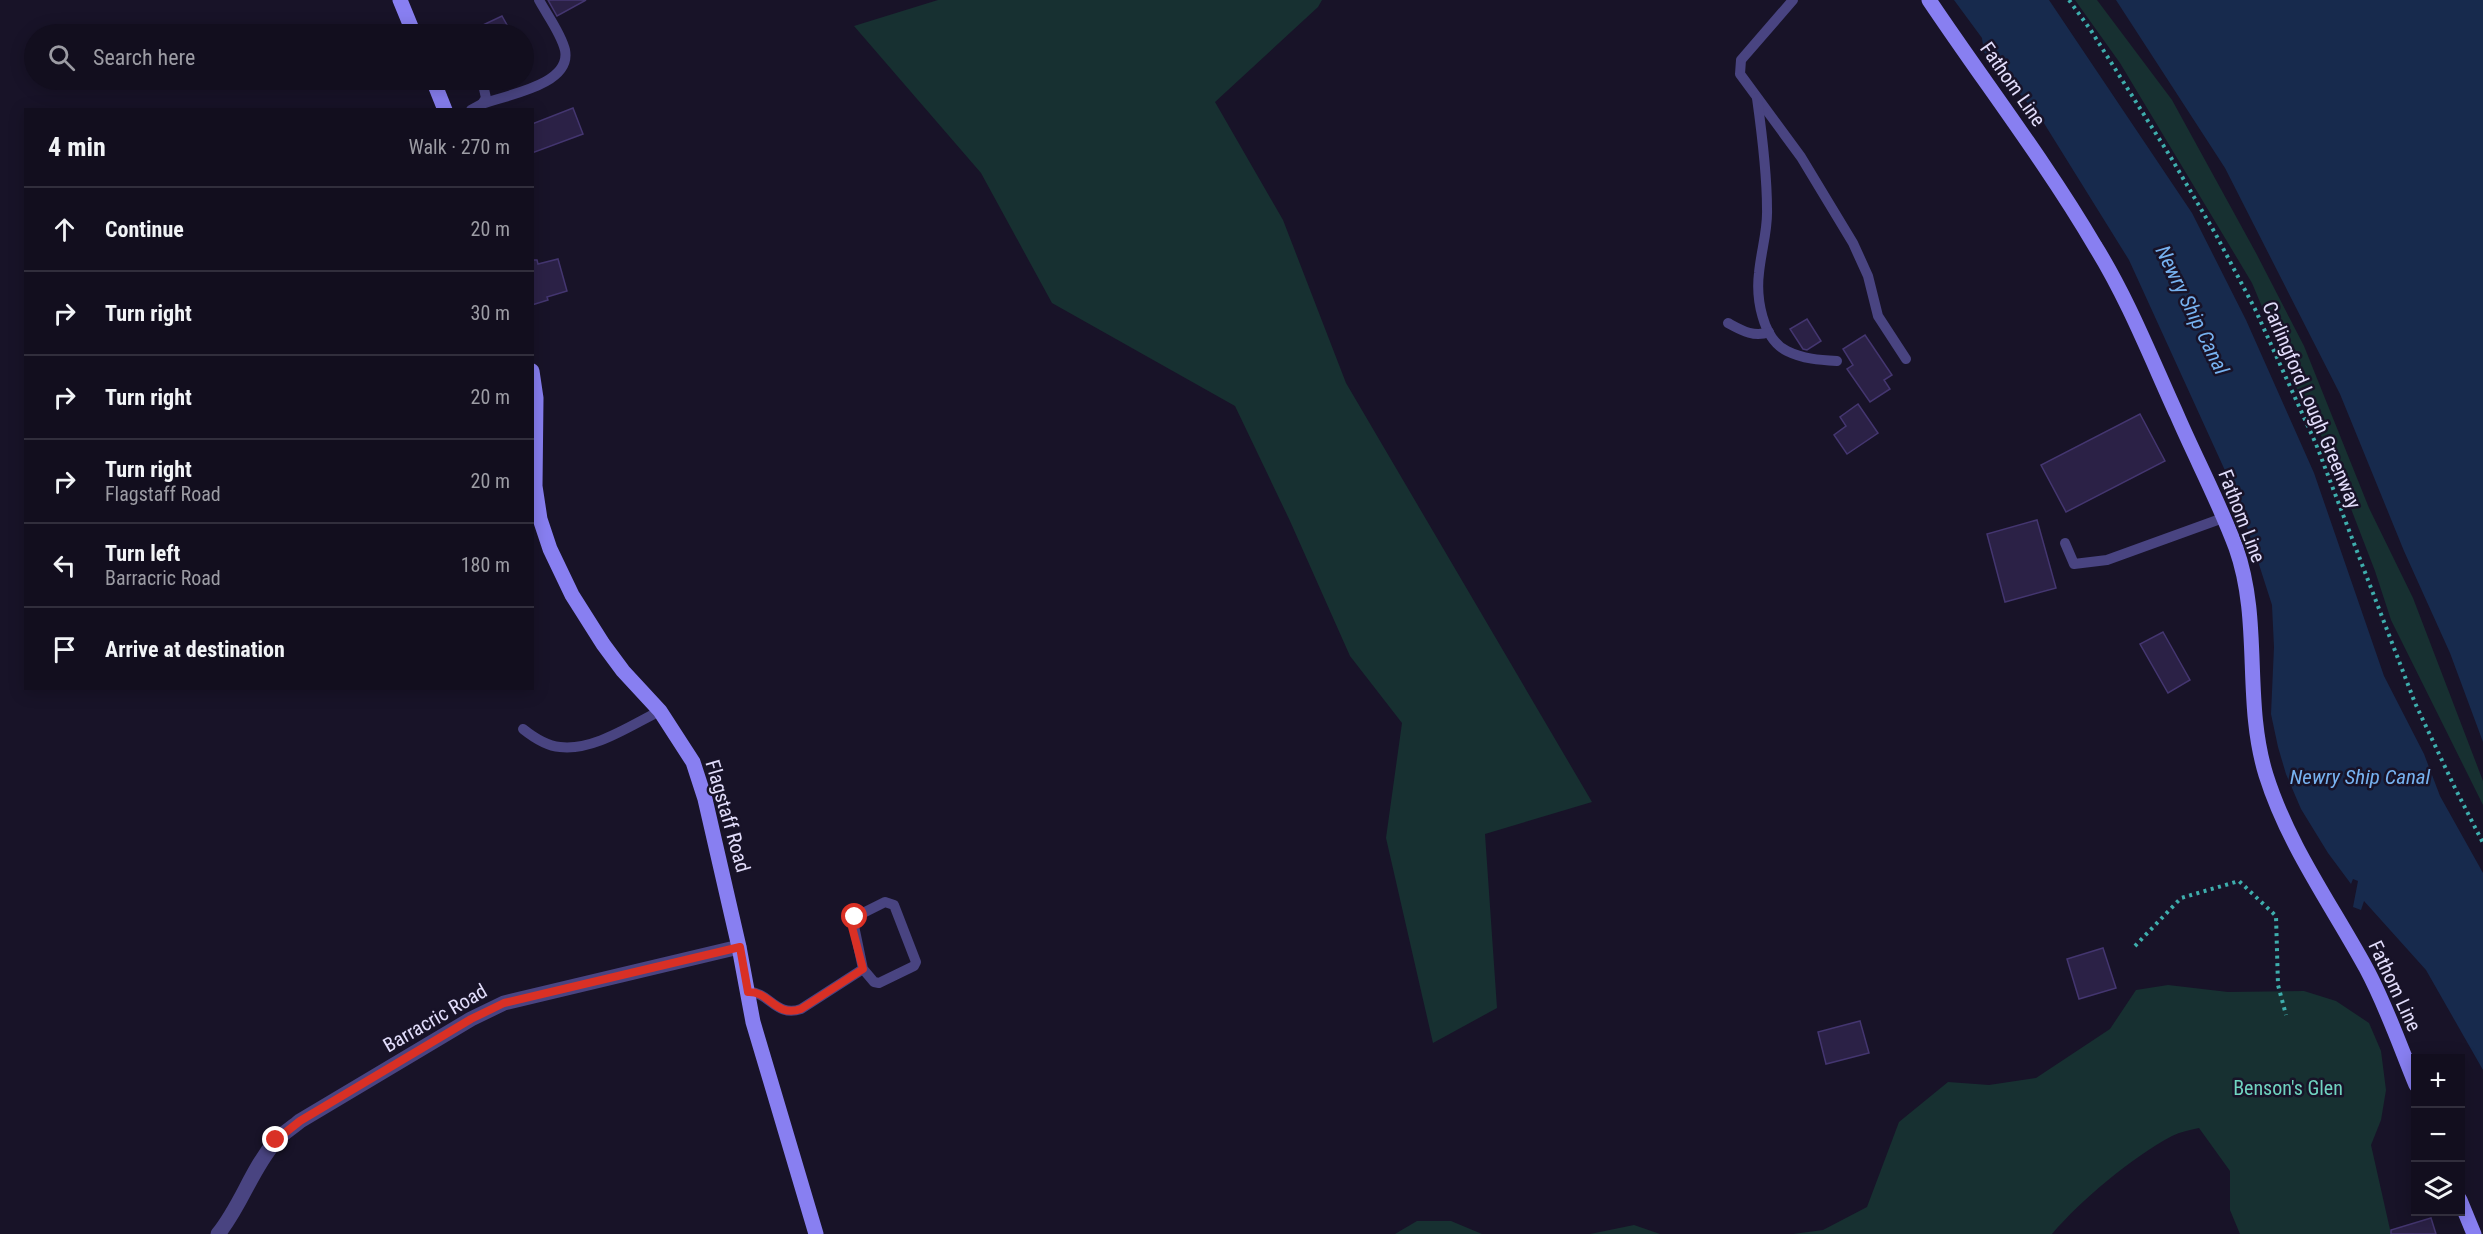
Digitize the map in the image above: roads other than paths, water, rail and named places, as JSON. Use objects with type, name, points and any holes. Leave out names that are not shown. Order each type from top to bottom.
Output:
[{"type":"main road","points":[[399,0],[410,24]]},
{"type":"main road","name":"Fathom Line","points":[[1929,0],[1998,97],[2097,248],[2127,305],[2223,518],[2236,549],[2249,604],[2256,732],[2266,773],[2286,827],[2327,903],[2367,969],[2390,1018],[2411,1074]]},
{"type":"main road","points":[[437,90],[444,108]]},
{"type":"main road","name":"Flagstaff Road","points":[[534,415],[535,486],[540,519],[550,549],[572,595],[603,644],[623,671],[660,711],[693,762],[740,947],[753,1022],[816,1234]]},
{"type":"main road","points":[[2465,1212],[2474,1234]]},
{"type":"street","name":"Barracric Road","points":[[218,1234],[231,1218],[259,1165],[276,1140],[300,1121],[471,1019],[504,1003],[740,947]]},
{"type":"lane","points":[[534,87],[546,83],[560,72],[566,52],[539,0]]},
{"type":"lane","points":[[1792,1],[1741,60],[1740,74],[1802,157],[1853,243],[1868,276],[1878,316],[1906,359]]},
{"type":"lane","points":[[482,104],[486,98],[484,90]]},
{"type":"lane","points":[[475,108],[525,90]]},
{"type":"lane","points":[[1756,95],[1767,210],[1758,275],[1762,310],[1769,332],[1785,350],[1806,358],[1837,361]]},
{"type":"lane","points":[[1728,323],[1753,334],[1762,335],[1769,332]]},
{"type":"lane","points":[[2065,543],[2074,564],[2107,560],[2223,518]]},
{"type":"lane","points":[[523,729],[537,739],[560,747],[590,744],[660,711]]},
{"type":"lane","points":[[885,902],[890,902],[894,906],[916,962],[914,966],[879,983],[874,982],[863,969],[853,921],[855,917],[885,902]]},
{"type":"lane","points":[[748,992],[755,993],[785,1011],[791,1012],[801,1009],[863,969]]},
{"type":"water","name":"Newry Ship Canal","points":[[1954,0],[2049,0],[2192,213],[2246,320],[2314,473],[2384,676],[2424,754],[2440,796],[2483,873],[2483,1070],[2426,970],[2364,901],[2361,910],[2353,907],[2358,881],[2353,879],[2351,884],[2328,853],[2301,809],[2286,774],[2271,714],[2274,647],[2272,605],[2238,499],[2129,260],[2042,120],[1984,52],[1982,38]]},
{"type":"water","points":[[2116,0],[2483,0],[2483,742],[2450,653],[2404,551],[2340,394],[2225,168]]},
{"type":"park label","name":"Benson's Glen","points":[[2288,1088]]}]
